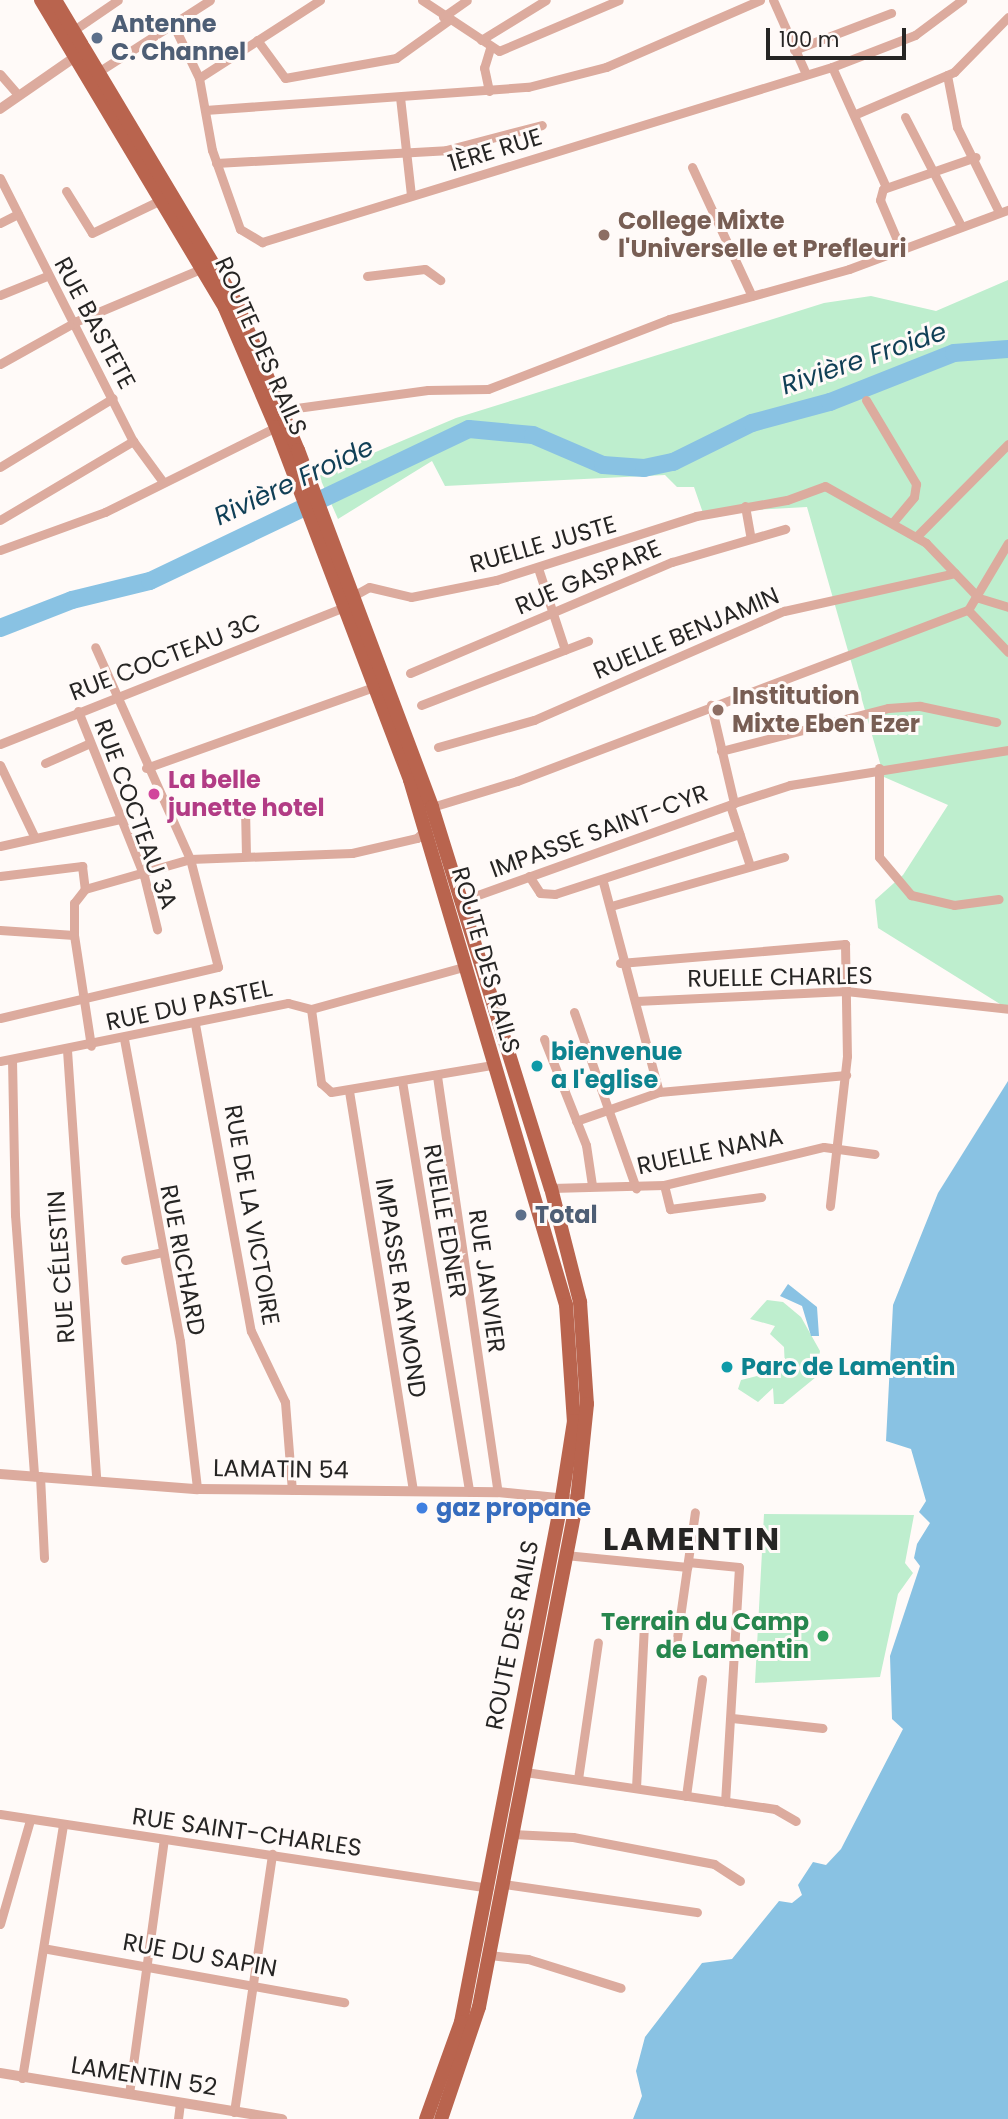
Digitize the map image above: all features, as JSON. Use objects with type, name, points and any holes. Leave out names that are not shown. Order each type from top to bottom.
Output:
[{"type":"main road","name":"ROUTE DES RAILS","points":[[41,0],[80,54],[202,268],[276,428],[292,452]]},
{"type":"main road","name":"ROUTE DES RAILS","points":[[55,0],[74,30],[80,54],[98,72],[236,302],[282,410],[292,452],[432,807],[571,1259],[585,1351],[587,1404],[461,2022],[426,2119]]},
{"type":"main road","name":"ROUTE DES RAILS","points":[[349,601],[425,830],[492,1065],[545,1216],[571,1330],[574,1421],[565,1555],[489,1955],[467,2052],[441,2119]]},
{"type":"street","points":[[74,30],[118,0]]},
{"type":"street","points":[[98,72],[210,0]]},
{"type":"street","points":[[199,78],[320,0]]},
{"type":"street","points":[[422,0],[490,48],[512,49],[620,0]]},
{"type":"street","points":[[257,40],[285,78],[396,58],[467,0]]},
{"type":"street","points":[[481,40],[545,0]]},
{"type":"street","points":[[205,110],[489,91],[606,67],[760,0]]},
{"type":"street","points":[[773,0],[805,72]]},
{"type":"street","name":"1ÈRE RUE","points":[[173,24],[199,78],[216,163],[240,229],[253,242],[805,72],[832,67],[915,34],[962,0]]},
{"type":"street","points":[[794,50],[891,13]]},
{"type":"street","points":[[856,114],[947,75],[1008,17]]},
{"type":"street","points":[[489,91],[484,68],[490,48]]},
{"type":"street","points":[[0,109],[80,54]]},
{"type":"street","points":[[832,67],[856,114],[886,187]]},
{"type":"street","points":[[0,74],[18,95]]},
{"type":"street","points":[[282,410],[428,390],[488,389],[656,324],[849,269],[900,247],[1003,211],[957,127],[947,75]]},
{"type":"street","points":[[400,97],[411,195]]},
{"type":"street","points":[[905,117],[961,226]]},
{"type":"street","points":[[216,163],[488,144],[542,125]]},
{"type":"street","points":[[900,247],[880,200],[886,187],[975,157]]},
{"type":"street","points":[[692,167],[752,296]]},
{"type":"street","name":"RUE BASTETE","points":[[0,178],[47,276],[77,321],[133,441],[163,482]]},
{"type":"street","points":[[66,191],[92,233],[161,200]]},
{"type":"street","points":[[0,223],[18,214]]},
{"type":"street","points":[[0,364],[77,321],[202,268]]},
{"type":"street","points":[[367,276],[425,269],[440,280]]},
{"type":"street","points":[[0,295],[47,276]]},
{"type":"street","points":[[0,467],[113,398]]},
{"type":"street","points":[[866,400],[916,484],[914,497],[892,523]]},
{"type":"street","points":[[0,550],[105,512],[276,428]]},
{"type":"street","points":[[0,520],[133,441]]},
{"type":"street","points":[[916,537],[1008,444]]},
{"type":"street","name":"RUELLE JUSTE","points":[[349,601],[369,587],[403,597],[426,595],[538,568],[696,516],[825,486],[916,537],[979,598]]},
{"type":"street","points":[[745,506],[750,535]]},
{"type":"street","name":"RUE GASPARE","points":[[410,673],[552,612],[750,535],[785,529]]},
{"type":"street","points":[[432,807],[968,610],[979,598],[1008,542]]},
{"type":"street","points":[[538,568],[565,650]]},
{"type":"street","name":"RUELLE BENJAMIN","points":[[438,747],[534,720],[784,611],[955,573]]},
{"type":"street","points":[[979,598],[1008,607]]},
{"type":"street","name":"RUE COCTEAU 3C","points":[[0,744],[349,601]]},
{"type":"street","points":[[968,610],[1008,652]]},
{"type":"street","points":[[421,705],[588,641]]},
{"type":"street","points":[[0,1018],[82,1004],[218,967],[190,859],[146,768],[95,647]]},
{"type":"street","points":[[146,768],[376,686]]},
{"type":"street","name":"IMPASSE SAINT-CYR","points":[[461,901],[732,804],[710,705]]},
{"type":"street","points":[[721,751],[896,707],[920,706],[996,722]]},
{"type":"street","name":"RUE COCTEAU 3A","points":[[78,711],[144,876],[157,929]]},
{"type":"street","points":[[45,762],[90,743]]},
{"type":"street","points":[[750,866],[732,804],[879,768],[1008,750]]},
{"type":"street","points":[[0,765],[34,836]]},
{"type":"street","points":[[879,768],[879,857],[911,895],[954,905],[999,899]]},
{"type":"street","points":[[245,808],[246,854]]},
{"type":"street","points":[[0,846],[34,836],[121,820]]},
{"type":"street","points":[[91,1046],[82,1004],[74,935],[74,903],[85,889],[144,876],[190,859],[246,854],[352,853],[417,838],[425,830]]},
{"type":"street","points":[[528,876],[546,894],[603,882],[740,834]]},
{"type":"street","points":[[611,906],[784,857]]},
{"type":"street","points":[[0,876],[82,866],[85,889]]},
{"type":"street","points":[[603,882],[611,906],[620,963],[636,1001],[659,1092]]},
{"type":"street","points":[[0,930],[74,935]]},
{"type":"street","points":[[620,963],[845,944],[846,1075],[830,1206]]},
{"type":"street","name":"RUE DU PASTEL","points":[[0,1061],[91,1046],[288,1003],[311,1009],[464,967]]},
{"type":"street","name":"RUELLE CHARLES","points":[[636,1001],[846,991],[1008,1009]]},
{"type":"street","points":[[311,1009],[321,1083],[331,1092],[492,1065]]},
{"type":"street","points":[[574,1012],[636,1188]]},
{"type":"street","name":"RUE DE LA VICTOIRE","points":[[195,1024],[251,1331],[285,1402],[292,1490]]},
{"type":"street","name":"RUE RICHARD","points":[[124,1039],[180,1341],[197,1489]]},
{"type":"street","points":[[544,1039],[576,1121],[592,1185]]},
{"type":"street","name":"RUE CÉLESTIN","points":[[67,1050],[96,1480]]},
{"type":"street","points":[[12,1059],[15,1215],[44,1558]]},
{"type":"street","points":[[576,1121],[609,1112],[659,1092],[846,1075]]},
{"type":"street","name":"RUE JANVIER","points":[[437,1076],[498,1492]]},
{"type":"street","name":"RUELLE EDNER","points":[[402,1082],[469,1492]]},
{"type":"street","name":"IMPASSE RAYMOND","points":[[349,1091],[413,1491]]},
{"type":"street","points":[[835,1148],[875,1154]]},
{"type":"street","name":"RUELLE NANA","points":[[551,1188],[592,1185],[636,1188],[664,1185],[835,1148]]},
{"type":"street","points":[[664,1185],[670,1209],[761,1197]]},
{"type":"street","points":[[125,1260],[162,1252]]},
{"type":"street","name":"LAMATIN 54","points":[[0,1474],[197,1489],[498,1492],[569,1499]]},
{"type":"street","points":[[676,1645],[695,1512]]},
{"type":"street","points":[[565,1555],[739,1567],[725,1802]]},
{"type":"street","points":[[636,1788],[645,1622]]},
{"type":"street","points":[[578,1779],[598,1642]]},
{"type":"street","points":[[686,1796],[702,1679]]},
{"type":"street","points":[[732,1718],[822,1728]]},
{"type":"street","points":[[525,1772],[775,1809],[796,1821]]},
{"type":"street","name":"RUE SAINT-CHARLES","points":[[0,1816],[272,1854],[488,1888]]},
{"type":"street","points":[[0,1924],[30,1820]]},
{"type":"street","points":[[22,2078],[48,1950],[63,1825]]},
{"type":"street","points":[[512,1834],[573,1837],[714,1864],[740,1881]]},
{"type":"street","points":[[129,2094],[164,1840]]},
{"type":"street","points":[[234,2112],[272,1854]]},
{"type":"street","points":[[504,1884],[697,1912]]},
{"type":"street","name":"RUE DU SAPIN","points":[[48,1950],[254,1983],[344,2001]]},
{"type":"street","points":[[489,1955],[528,1959],[621,1988]]},
{"type":"street","name":"LAMENTIN 52","points":[[0,2073],[282,2119]]},
{"type":"street","points":[[178,2119],[180,2102]]},
{"type":"green space","points":[[1008,280],[1008,1009],[878,928],[875,900],[903,875],[948,805],[884,777],[807,507],[703,513],[694,487],[677,487],[665,475],[445,486],[432,461],[338,519],[319,476],[456,418],[824,303],[871,296],[936,311]]},
{"type":"green space","points":[[767,1300],[783,1302],[801,1317],[820,1351],[816,1377],[783,1404],[774,1404],[773,1388],[758,1402],[738,1389],[741,1380],[785,1369],[784,1347],[770,1334],[775,1326],[750,1319]]},
{"type":"green space","name":"Terrain du Camp de Lamentin","points":[[764,1514],[914,1515],[905,1563],[913,1573],[898,1594],[880,1677],[755,1683]]},
{"type":"water","points":[[1008,1081],[1008,2119],[633,2119],[642,2096],[636,2071],[645,2037],[702,1963],[732,1959],[779,1901],[792,1903],[802,1895],[798,1885],[813,1862],[826,1865],[841,1849],[903,1729],[892,1719],[890,1656],[920,1566],[914,1558],[917,1544],[930,1523],[919,1512],[926,1501],[911,1449],[886,1441],[893,1305],[938,1193]]},
{"type":"water","points":[[788,1284],[817,1307],[819,1336],[811,1336],[802,1306],[780,1296]]},
{"type":"waterway","name":"Rivière Froide","points":[[0,628],[72,600],[150,581],[469,429],[533,435],[603,465],[644,468],[673,462],[752,423],[830,402],[954,353],[1008,349]]},
{"type":"place","name":"Antenne C. Channel","points":[[97,38]]},
{"type":"place","name":"College Mixte l'Universelle et Prefleuri","points":[[604,235]]},
{"type":"place","name":"Institution Mixte Eben Ezer","points":[[718,710]]},
{"type":"place","name":"La belle junette hotel","points":[[154,794]]},
{"type":"place","name":"bienvenue a l'eglise","points":[[537,1066]]},
{"type":"place","name":"Total","points":[[521,1215]]},
{"type":"place","name":"Parc de Lamentin","points":[[727,1367]]},
{"type":"place","name":"gaz propane","points":[[422,1508]]},
{"type":"place","name":"Terrain du Camp de Lamentin","points":[[823,1636]]},
{"type":"district","name":"LAMENTIN","points":[[692,1539]]}]
